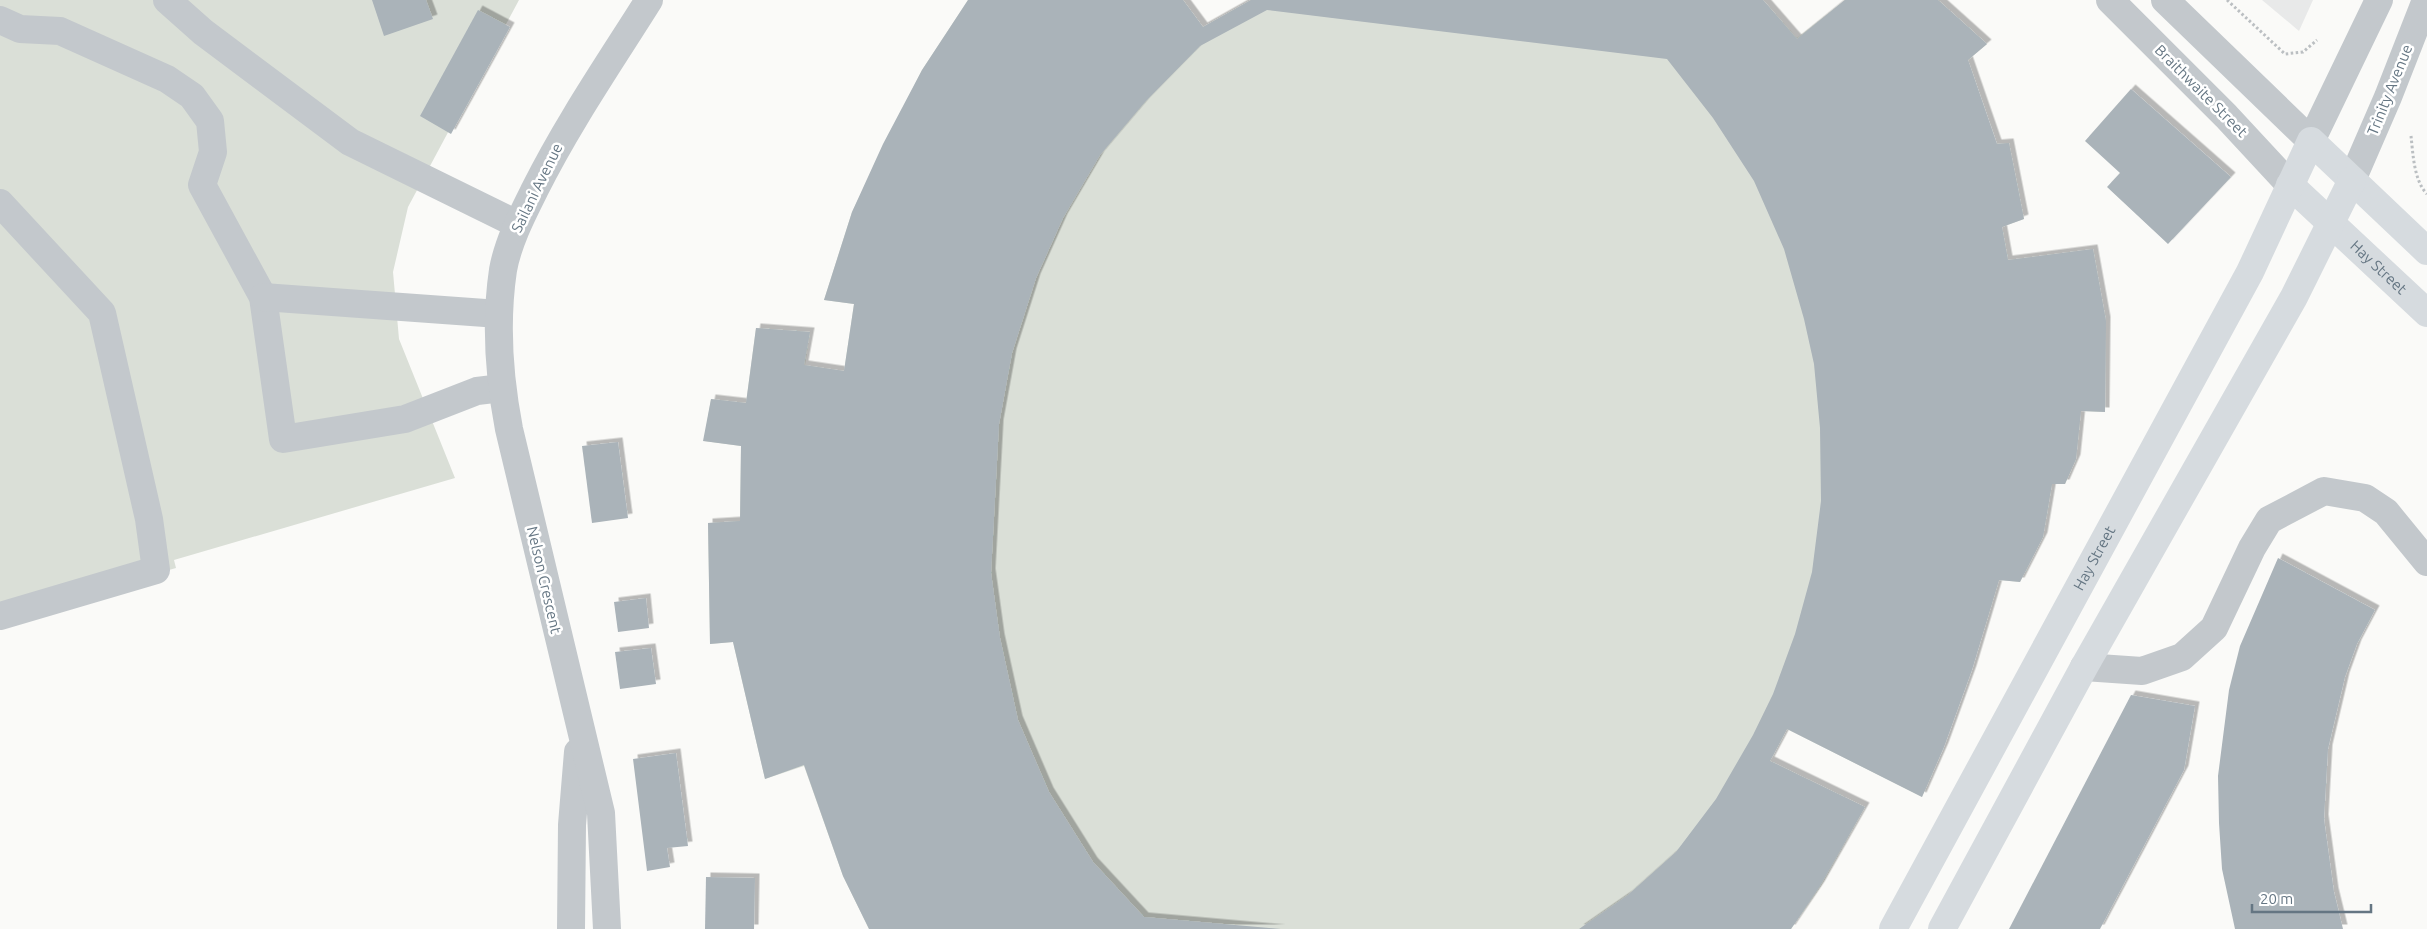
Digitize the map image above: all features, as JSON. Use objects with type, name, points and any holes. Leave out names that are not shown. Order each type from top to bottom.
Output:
[{"type":"main road","name":"Hay Street","points":[[1893,929],[2250,272],[2311,141]]},
{"type":"main road","points":[[2311,141],[2427,251]]},
{"type":"main road","points":[[1942,929],[2084,667],[2294,296],[2352,180]]},
{"type":"main road","name":"Hay Street","points":[[2290,184],[2427,314]]},
{"type":"street","points":[[167,0],[203,32],[350,142],[517,224]]},
{"type":"street","name":"Sailani Avenue","points":[[509,429],[502,388],[499,314],[504,269],[517,224],[552,154],[648,0]]},
{"type":"street","name":"Braithwaite Street","points":[[2110,0],[2222,111],[2290,184]]},
{"type":"street","points":[[2165,0],[2311,141],[2379,0]]},
{"type":"street","name":"Trinity Avenue","points":[[2352,180],[2426,0]]},
{"type":"street","points":[[0,20],[20,29],[60,31],[167,80],[192,96],[210,121],[213,152],[202,185],[263,297],[283,440],[405,419],[476,391],[502,388]]},
{"type":"street","points":[[0,203],[102,312],[149,519],[156,570],[0,616]]},
{"type":"street","points":[[263,297],[499,314]]},
{"type":"street","name":"Nelson Crescent","points":[[509,429],[601,813],[607,929]]},
{"type":"street","points":[[2084,667],[2142,670],[2182,657],[2214,628],[2252,548],[2269,520],[2324,492],[2365,498],[2386,512],[2427,562]]},
{"type":"street","name":"Nelson Crescent","points":[[571,929],[572,825],[580,730]]},
{"type":"path","points":[[2227,0],[2285,54],[2303,52],[2317,40]]},
{"type":"path","points":[[2410,127],[2413,155],[2422,189],[2427,194]]},
{"type":"shaded area","points":[[0,0],[519,0],[408,207],[393,272],[399,339],[455,478],[174,560],[176,568],[0,618]]},
{"type":"shaded area","points":[[968,0],[1183,0],[1203,27],[1251,0],[1763,0],[1797,38],[1845,0],[1938,0],[1987,44],[1968,60],[1996,144],[2009,143],[2024,219],[2002,227],[2008,260],[2093,249],[2106,321],[2105,412],[2081,411],[2076,459],[2065,484],[2052,484],[2043,537],[2020,582],[1999,580],[1964,690],[1922,797],[1787,729],[1770,761],[1865,807],[1821,886],[1791,929],[869,929],[843,876],[804,766],[765,779],[733,642],[710,644],[708,523],[740,521],[741,446],[704,441],[711,399],[746,403],[756,328],[810,332],[805,365],[844,371],[854,304],[824,300],[852,212],[922,70]]},
{"type":"shaded area","points":[[2262,0],[2313,0],[2299,31]]},
{"type":"building","points":[[372,0],[426,0],[433,19],[384,36]]},
{"type":"building","points":[[968,0],[1183,0],[1203,27],[1251,0],[1763,0],[1797,39],[1845,0],[1938,0],[1987,44],[1968,60],[1997,144],[2009,143],[2024,219],[2002,227],[2008,260],[2093,249],[2106,321],[2105,412],[2081,411],[2076,459],[2065,484],[2052,484],[2043,537],[2020,582],[1999,580],[1972,670],[1944,747],[1922,797],[1787,729],[1770,761],[1865,807],[1820,886],[1791,929],[1579,929],[1628,895],[1676,852],[1716,799],[1753,735],[1773,694],[1795,634],[1812,572],[1821,501],[1820,428],[1814,364],[1804,319],[1784,249],[1754,181],[1713,118],[1667,59],[1267,10],[1200,46],[1145,102],[1100,155],[1063,218],[1036,278],[1012,353],[999,424],[991,573],[1000,638],[1018,720],[1049,792],[1093,862],[1144,917],[1281,929],[869,929],[843,876],[804,765],[765,779],[733,642],[710,644],[708,523],[740,521],[741,446],[703,441],[711,399],[746,403],[756,328],[810,332],[804,365],[844,371],[854,304],[824,300],[852,212],[883,144],[922,70]]},
{"type":"building","points":[[478,10],[510,27],[451,134],[420,116]]},
{"type":"building","points":[[2131,89],[2231,177],[2168,244],[2107,187],[2120,173],[2085,141]]},
{"type":"building","points":[[618,442],[628,518],[592,523],[582,446]]},
{"type":"building","points":[[2278,558],[2375,610],[2357,644],[2345,677],[2328,749],[2324,819],[2334,892],[2343,929],[2235,929],[2222,869],[2218,776],[2229,690],[2240,646]]},
{"type":"building","points":[[646,598],[649,628],[618,632],[614,602]]},
{"type":"building","points":[[651,648],[656,684],[620,689],[615,652]]},
{"type":"building","points":[[2131,695],[2195,706],[2184,770],[2100,929],[2009,929]]},
{"type":"building","points":[[676,753],[688,846],[667,848],[670,867],[647,871],[633,759]]},
{"type":"building","points":[[706,877],[755,878],[754,929],[705,929]]}]
